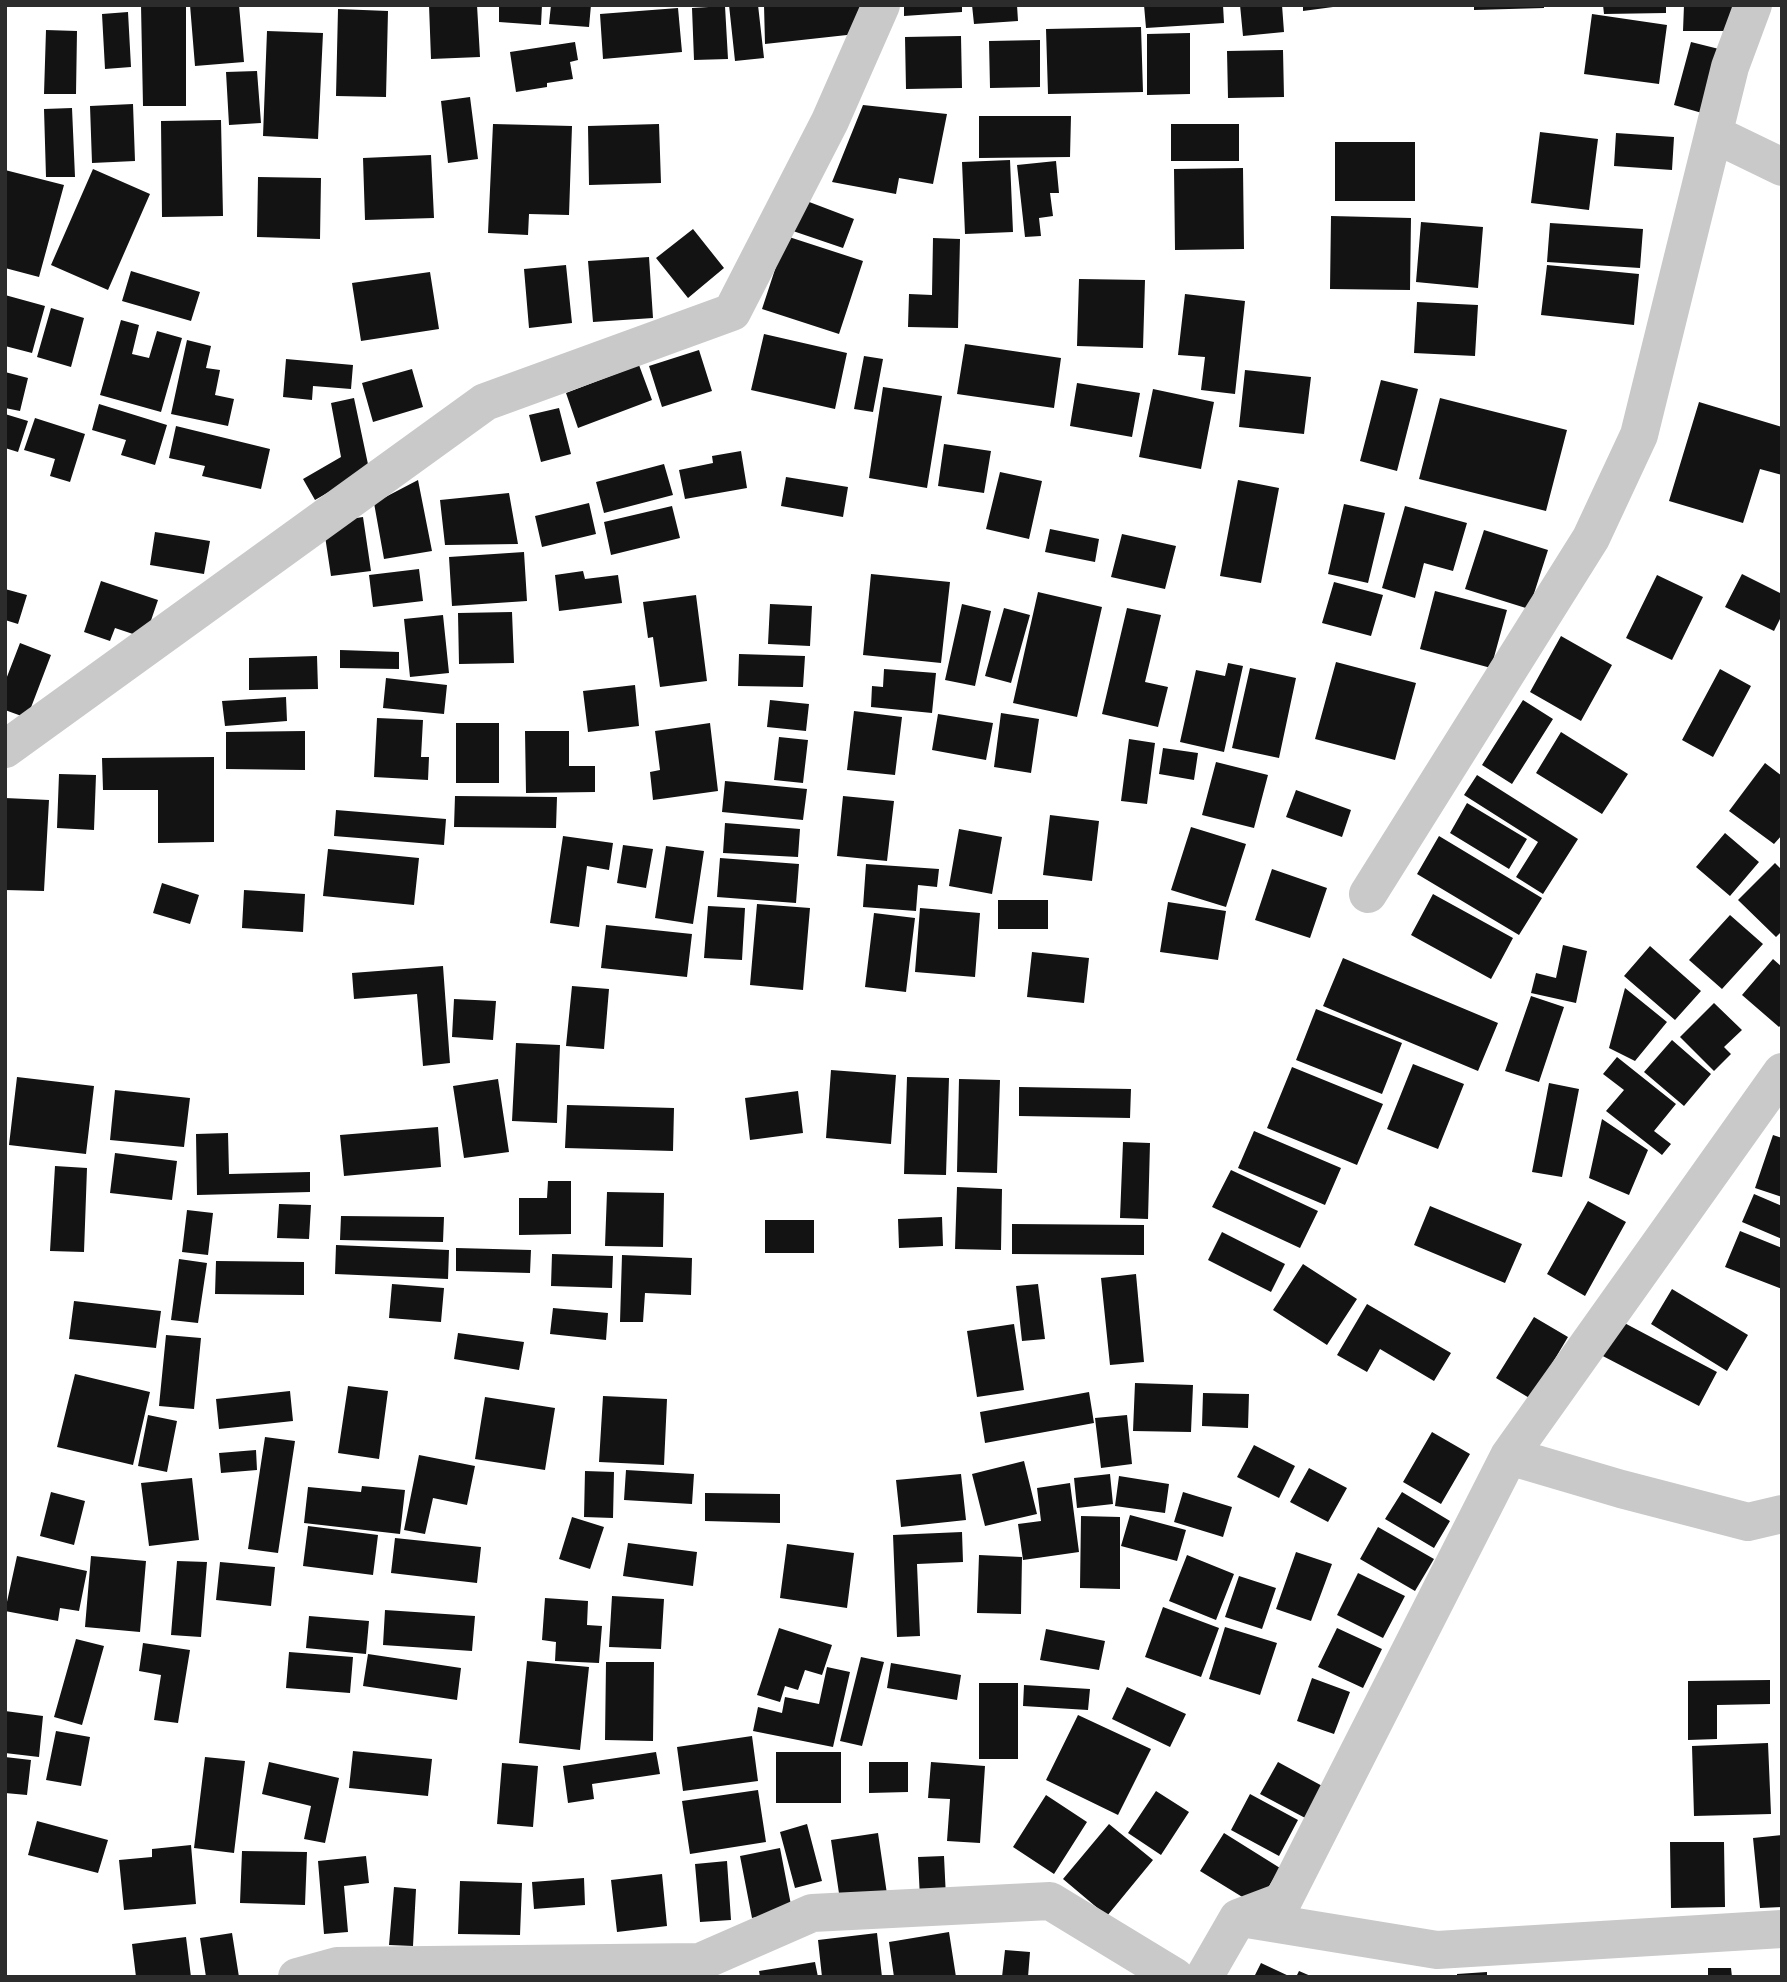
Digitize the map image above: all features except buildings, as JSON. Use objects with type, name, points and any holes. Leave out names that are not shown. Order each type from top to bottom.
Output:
[{"type":"street","points":[[5,749],[485,402],[732,312],[830,121],[881,5]]},
{"type":"street","points":[[1368,894],[1591,538],[1639,435],[1730,67],[1753,5]]},
{"type":"street","points":[[1714,134],[1782,167]]},
{"type":"street","points":[[1204,1977],[1238,1918],[1283,1901],[1509,1456],[1782,1072]]},
{"type":"street","points":[[1509,1456],[1748,1522],[1782,1514]]},
{"type":"street","points":[[297,1977],[337,1966],[700,1962],[812,1913],[1050,1901],[1175,1977]]},
{"type":"street","points":[[1238,1918],[1437,1950],[1782,1929]]}]
